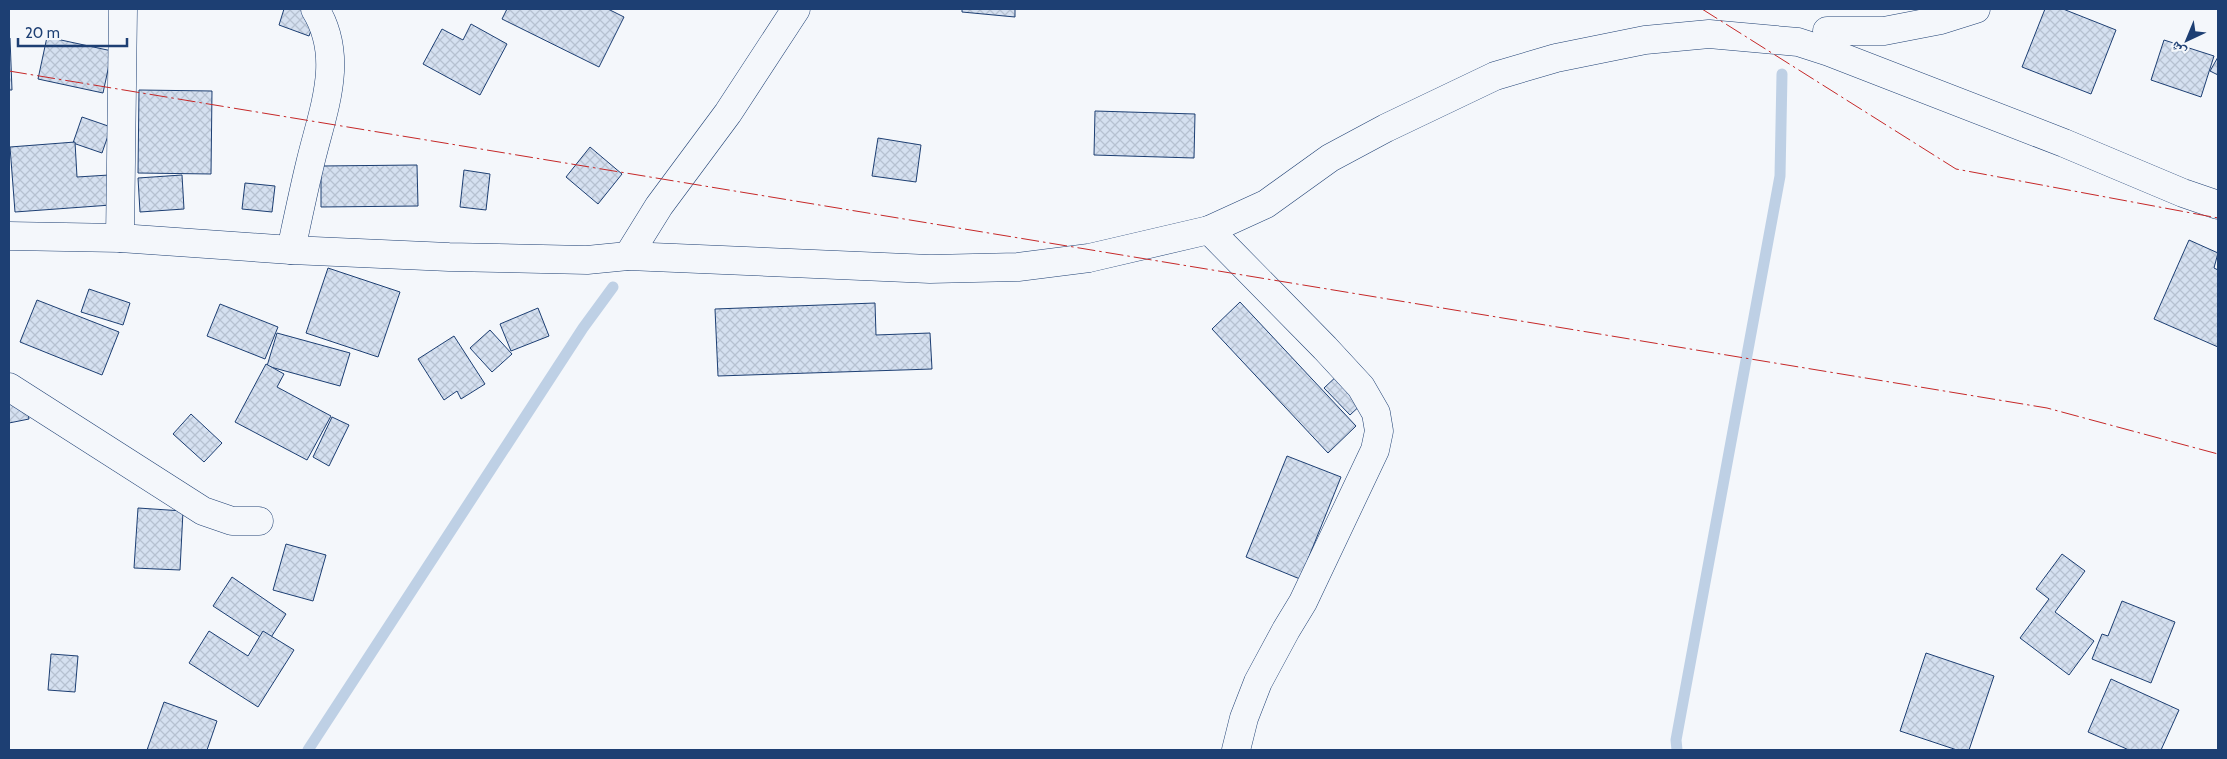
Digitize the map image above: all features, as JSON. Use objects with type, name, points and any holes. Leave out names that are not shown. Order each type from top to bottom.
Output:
[{"type":"main road","points":[[120,238],[123,9]]},
{"type":"main road","points":[[291,250],[310,163],[328,98],[332,69],[329,46],[321,19],[315,9]]},
{"type":"main road","points":[[628,256],[659,206],[728,113],[796,9]]},
{"type":"main road","points":[[9,236],[120,238],[291,250],[468,258],[586,260],[628,256],[930,269],[1018,267],[1089,258],[1209,230],[1266,204],[1330,158],[1386,128],[1495,76],[1547,60],[1645,40],[1709,34],[1798,42],[1828,31],[1884,31],[1941,20],[1976,9]]},
{"type":"main road","points":[[1828,31],[2064,143],[2218,205]]},
{"type":"main road","points":[[1209,230],[1325,348],[1361,388],[1376,412],[1379,431],[1374,450],[1303,602],[1258,682],[1244,718],[1236,750]]},
{"type":"main road","points":[[9,387],[203,511],[232,521],[259,521]]},
{"type":"building","points":[[284,9],[319,9],[309,36],[279,25]]},
{"type":"building","points":[[507,9],[608,9],[624,17],[599,67],[502,19]]},
{"type":"building","points":[[962,9],[1015,9],[1015,17],[962,12]]},
{"type":"building","points":[[2045,9],[2063,9],[2116,30],[2091,94],[2022,67]]},
{"type":"building","points":[[471,24],[507,44],[480,95],[423,64],[442,29],[463,40]]},
{"type":"building","points":[[47,37],[112,51],[103,93],[38,79]]},
{"type":"building","points":[[10,38],[12,90],[9,90]]},
{"type":"building","points":[[2164,40],[2214,56],[2201,97],[2151,80]]},
{"type":"building","points":[[2218,57],[2218,75],[2210,71]]},
{"type":"building","points":[[139,90],[212,91],[211,174],[138,173]]},
{"type":"building","points":[[1095,111],[1195,114],[1194,158],[1094,155]]},
{"type":"building","points":[[82,117],[111,127],[102,153],[73,143]]},
{"type":"building","points":[[878,138],[921,145],[916,182],[872,176]]},
{"type":"building","points":[[75,142],[77,177],[109,175],[111,205],[15,212],[10,147]]},
{"type":"building","points":[[590,147],[622,174],[598,204],[566,177]]},
{"type":"building","points":[[417,165],[418,206],[321,207],[321,166]]},
{"type":"building","points":[[464,170],[490,174],[486,210],[460,207]]},
{"type":"building","points":[[182,175],[184,209],[140,212],[138,178]]},
{"type":"building","points":[[245,183],[275,186],[272,212],[242,209]]},
{"type":"building","points":[[2189,240],[2218,253],[2214,268],[2218,270],[2218,347],[2154,319]]},
{"type":"building","points":[[328,268],[400,292],[378,357],[306,333]]},
{"type":"building","points":[[89,289],[130,303],[123,325],[81,312]]},
{"type":"building","points":[[37,300],[119,332],[102,375],[20,342]]},
{"type":"building","points":[[1240,302],[1356,426],[1328,453],[1212,329]]},
{"type":"building","points":[[875,303],[876,335],[930,333],[932,369],[718,376],[715,309]]},
{"type":"building","points":[[220,304],[278,327],[265,359],[207,336]]},
{"type":"building","points":[[538,308],[549,336],[511,351],[500,324]]},
{"type":"building","points":[[490,330],[512,354],[492,372],[470,348]]},
{"type":"building","points":[[277,333],[350,353],[340,386],[267,366]]},
{"type":"building","points":[[454,336],[485,384],[461,399],[457,391],[444,400],[418,359]]},
{"type":"building","points":[[266,364],[284,374],[277,387],[331,416],[307,460],[235,422]]},
{"type":"building","points":[[1339,374],[1365,401],[1350,415],[1324,388]]},
{"type":"building","points":[[24,395],[29,419],[9,423],[9,398]]},
{"type":"building","points":[[191,414],[222,443],[204,462],[173,434]]},
{"type":"building","points":[[332,417],[349,425],[329,466],[313,457]]},
{"type":"building","points":[[1287,456],[1341,477],[1300,579],[1246,557]]},
{"type":"building","points":[[138,508],[183,511],[180,570],[134,568]]},
{"type":"building","points":[[286,544],[326,555],[313,601],[273,590]]},
{"type":"building","points":[[2062,554],[2085,571],[2055,612],[2094,641],[2069,675],[2020,638],[2049,599],[2036,589]]},
{"type":"building","points":[[232,577],[286,614],[268,642],[213,606]]},
{"type":"building","points":[[2122,601],[2175,622],[2151,683],[2092,659],[2102,634],[2108,636]]},
{"type":"building","points":[[209,631],[248,656],[263,631],[294,650],[258,707],[189,663]]},
{"type":"building","points":[[1926,653],[1994,676],[1969,750],[1957,750],[1900,731]]},
{"type":"building","points":[[51,654],[78,656],[75,692],[48,690]]},
{"type":"building","points":[[2111,679],[2179,710],[2161,750],[2129,750],[2088,732]]},
{"type":"building","points":[[164,702],[217,721],[207,750],[147,750]]},
{"type":"waterway","points":[[1677,750],[1676,740],[1780,176],[1782,74]]},
{"type":"waterway","points":[[308,750],[583,328],[613,287]]},
{"type":"power","points":[[1702,9],[1956,169],[2218,218]]},
{"type":"power","points":[[9,71],[2047,408],[2218,454]]}]
